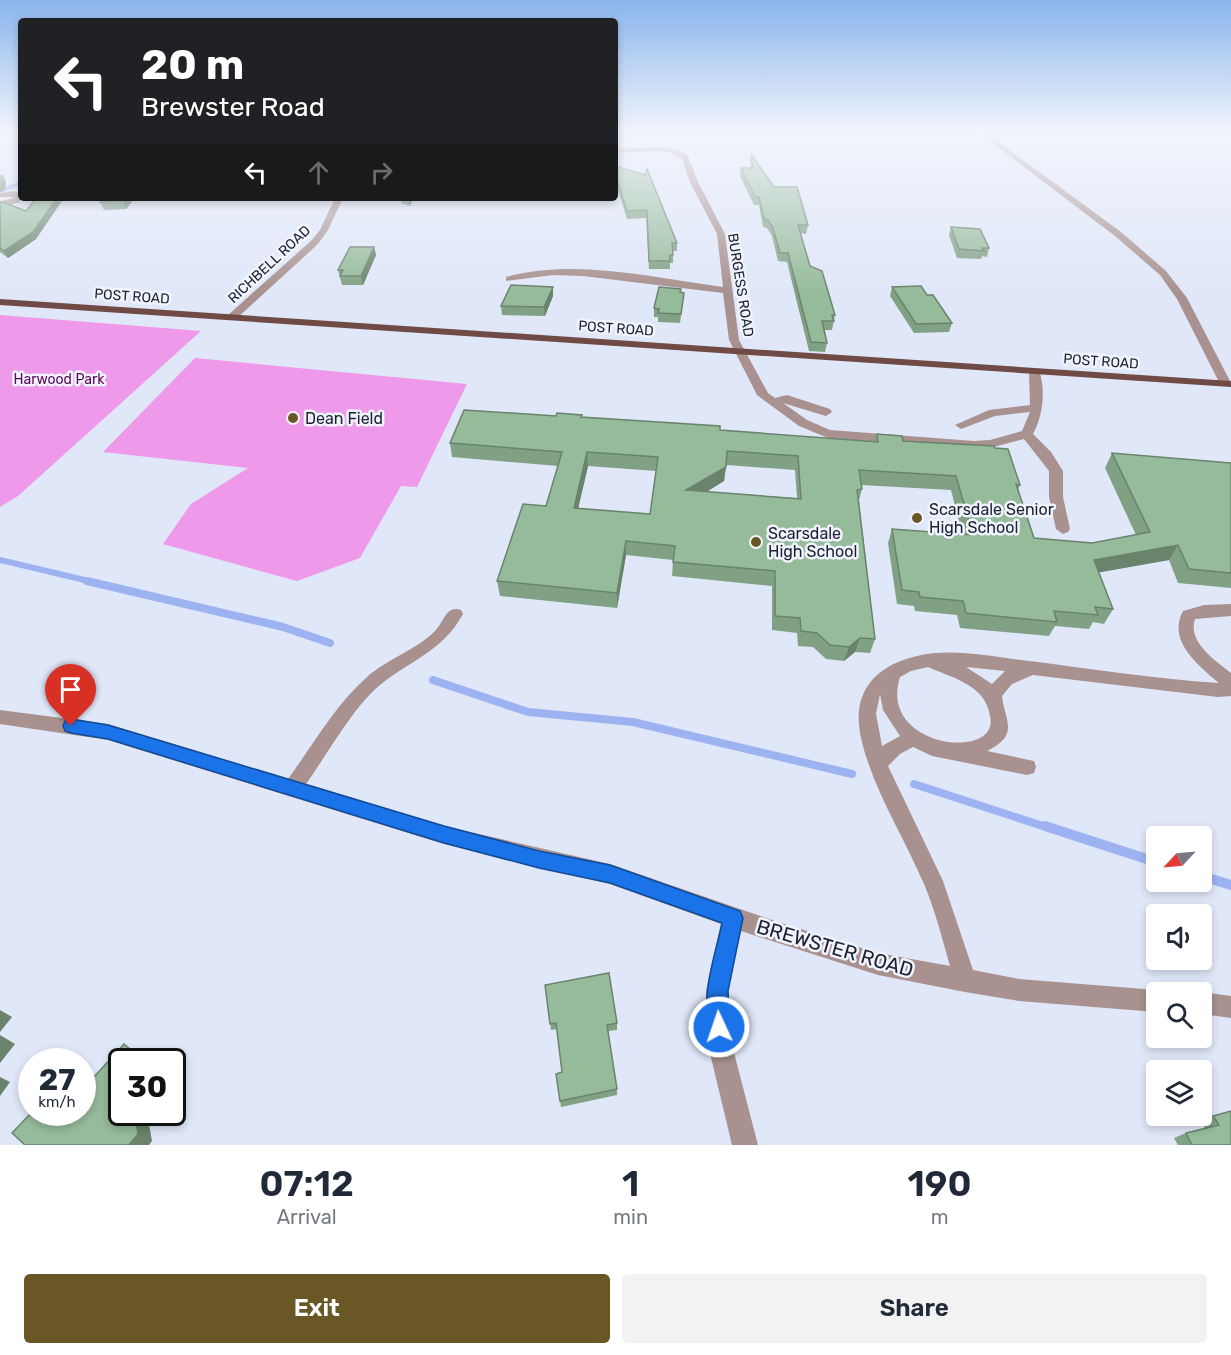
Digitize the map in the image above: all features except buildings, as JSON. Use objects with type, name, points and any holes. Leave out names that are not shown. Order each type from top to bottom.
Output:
[{"type":"main road","name":"POST ROAD","points":[[0,302],[1228,384]]},
{"type":"street","name":"BURGESS ROAD","points":[[696,186],[721,234],[734,340],[763,395],[803,423],[828,434],[974,445],[990,444],[1027,434]]},
{"type":"street","points":[[1054,186],[1118,234],[1163,273],[1182,298],[1228,384]]},
{"type":"street","points":[[0,195],[18,195]]},
{"type":"street","points":[[0,205],[18,198]]},
{"type":"street","name":"RICHBELL ROAD","points":[[232,317],[315,242],[324,230],[338,201]]},
{"type":"street","points":[[509,279],[525,273],[576,273],[728,291]]},
{"type":"street","points":[[1035,372],[1036,417],[1027,434],[1046,455],[1056,471],[1056,498],[1063,529]]},
{"type":"street","points":[[773,402],[787,399],[808,404],[826,412]]},
{"type":"street","points":[[961,425],[976,422],[993,413],[1037,408]]},
{"type":"street","points":[[1231,610],[1204,611],[1189,615],[1184,623],[1185,635],[1200,654],[1231,683]]},
{"type":"street","points":[[292,789],[351,706],[373,681],[441,635],[454,614]]},
{"type":"street","points":[[925,660],[950,667],[983,686],[993,697],[1002,722],[999,733],[987,743],[969,750],[952,752]]},
{"type":"street","points":[[965,981],[956,946],[933,881],[894,803],[879,765],[866,720],[870,693],[894,670],[925,660],[981,662],[1218,690],[1231,688]]},
{"type":"street","points":[[993,697],[1000,684],[1009,677],[1030,669]]},
{"type":"street","points":[[894,670],[888,691],[890,703],[897,719],[914,739],[932,748],[1027,767]]},
{"type":"street","name":"BREWSTER ROAD","points":[[0,717],[108,732],[455,837],[539,860],[610,874],[733,918],[878,964],[1019,990],[1146,1000]]},
{"type":"street","points":[[879,765],[883,756],[893,747],[914,739]]},
{"type":"street","points":[[733,918],[717,991],[720,1045],[745,1145]]},
{"type":"street","points":[[1212,1005],[1231,1007]]},
{"type":"green space","name":"Harwood Park","points":[[0,315],[201,331],[18,496],[0,507]]},
{"type":"green space","name":"Dean Field","points":[[195,358],[467,384],[417,487],[401,486],[360,558],[297,581],[163,544],[191,504],[248,468],[103,452]]},
{"type":"waterway","points":[[0,191],[12,186]]},
{"type":"waterway","points":[[0,560],[93,582]]},
{"type":"waterway","points":[[87,581],[283,627],[330,643]]},
{"type":"waterway","points":[[433,680],[528,712],[633,722],[852,774]]},
{"type":"waterway","points":[[914,784],[1049,828]]},
{"type":"waterway","points":[[1045,826],[1146,859]]},
{"type":"waterway","points":[[1212,879],[1231,885]]},
{"type":"place","name":"Dean Field","points":[[293,418]]},
{"type":"place","name":"Scarsdale Senior High School","points":[[917,518]]},
{"type":"place","name":"Scarsdale High School","points":[[756,542]]},
{"type":"route","points":[[71,726],[108,732],[444,835],[539,860],[610,874],[733,918],[717,991],[719,1027]]}]
